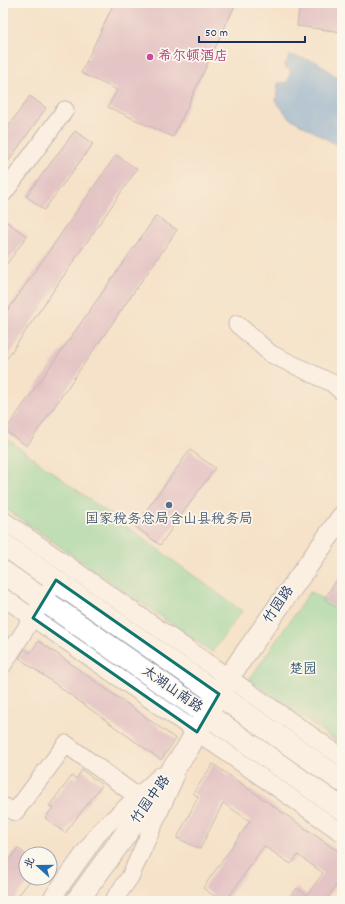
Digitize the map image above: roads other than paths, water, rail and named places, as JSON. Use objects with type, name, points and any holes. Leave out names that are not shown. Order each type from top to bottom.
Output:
[{"type":"main road","name":"太湖山南路","points":[[3,544],[56,580],[223,686],[342,780]]},
{"type":"main road","name":"太湖山南路","points":[[3,572],[38,609],[202,724],[342,809]]},
{"type":"main road","name":"竹园中路","points":[[77,901],[186,751],[223,686]]},
{"type":"street","points":[[3,194],[65,110]]},
{"type":"street","points":[[237,324],[271,354],[332,383],[342,392]]},
{"type":"street","name":"竹园路","points":[[223,686],[342,517]]},
{"type":"street","points":[[3,520],[223,686],[342,758]]},
{"type":"street","points":[[3,665],[56,580]]},
{"type":"street","points":[[3,597],[38,609]]},
{"type":"street","points":[[202,724],[342,833]]},
{"type":"street","points":[[3,806],[15,812],[66,744],[147,805]]},
{"type":"street","points":[[50,901],[100,831],[186,751]]},
{"type":"street","points":[[113,901],[130,877],[186,751]]},
{"type":"water","points":[[290,55],[317,62],[342,81],[342,148],[288,117],[276,101],[278,83],[288,82],[291,71],[284,66]]},
{"type":"place","name":"希尔顿酒店","points":[[150,57]]},
{"type":"place","name":"国家税务总局含山县税务局","points":[[169,505]]},
{"type":"park label","name":"楚园","points":[[303,670]]}]
